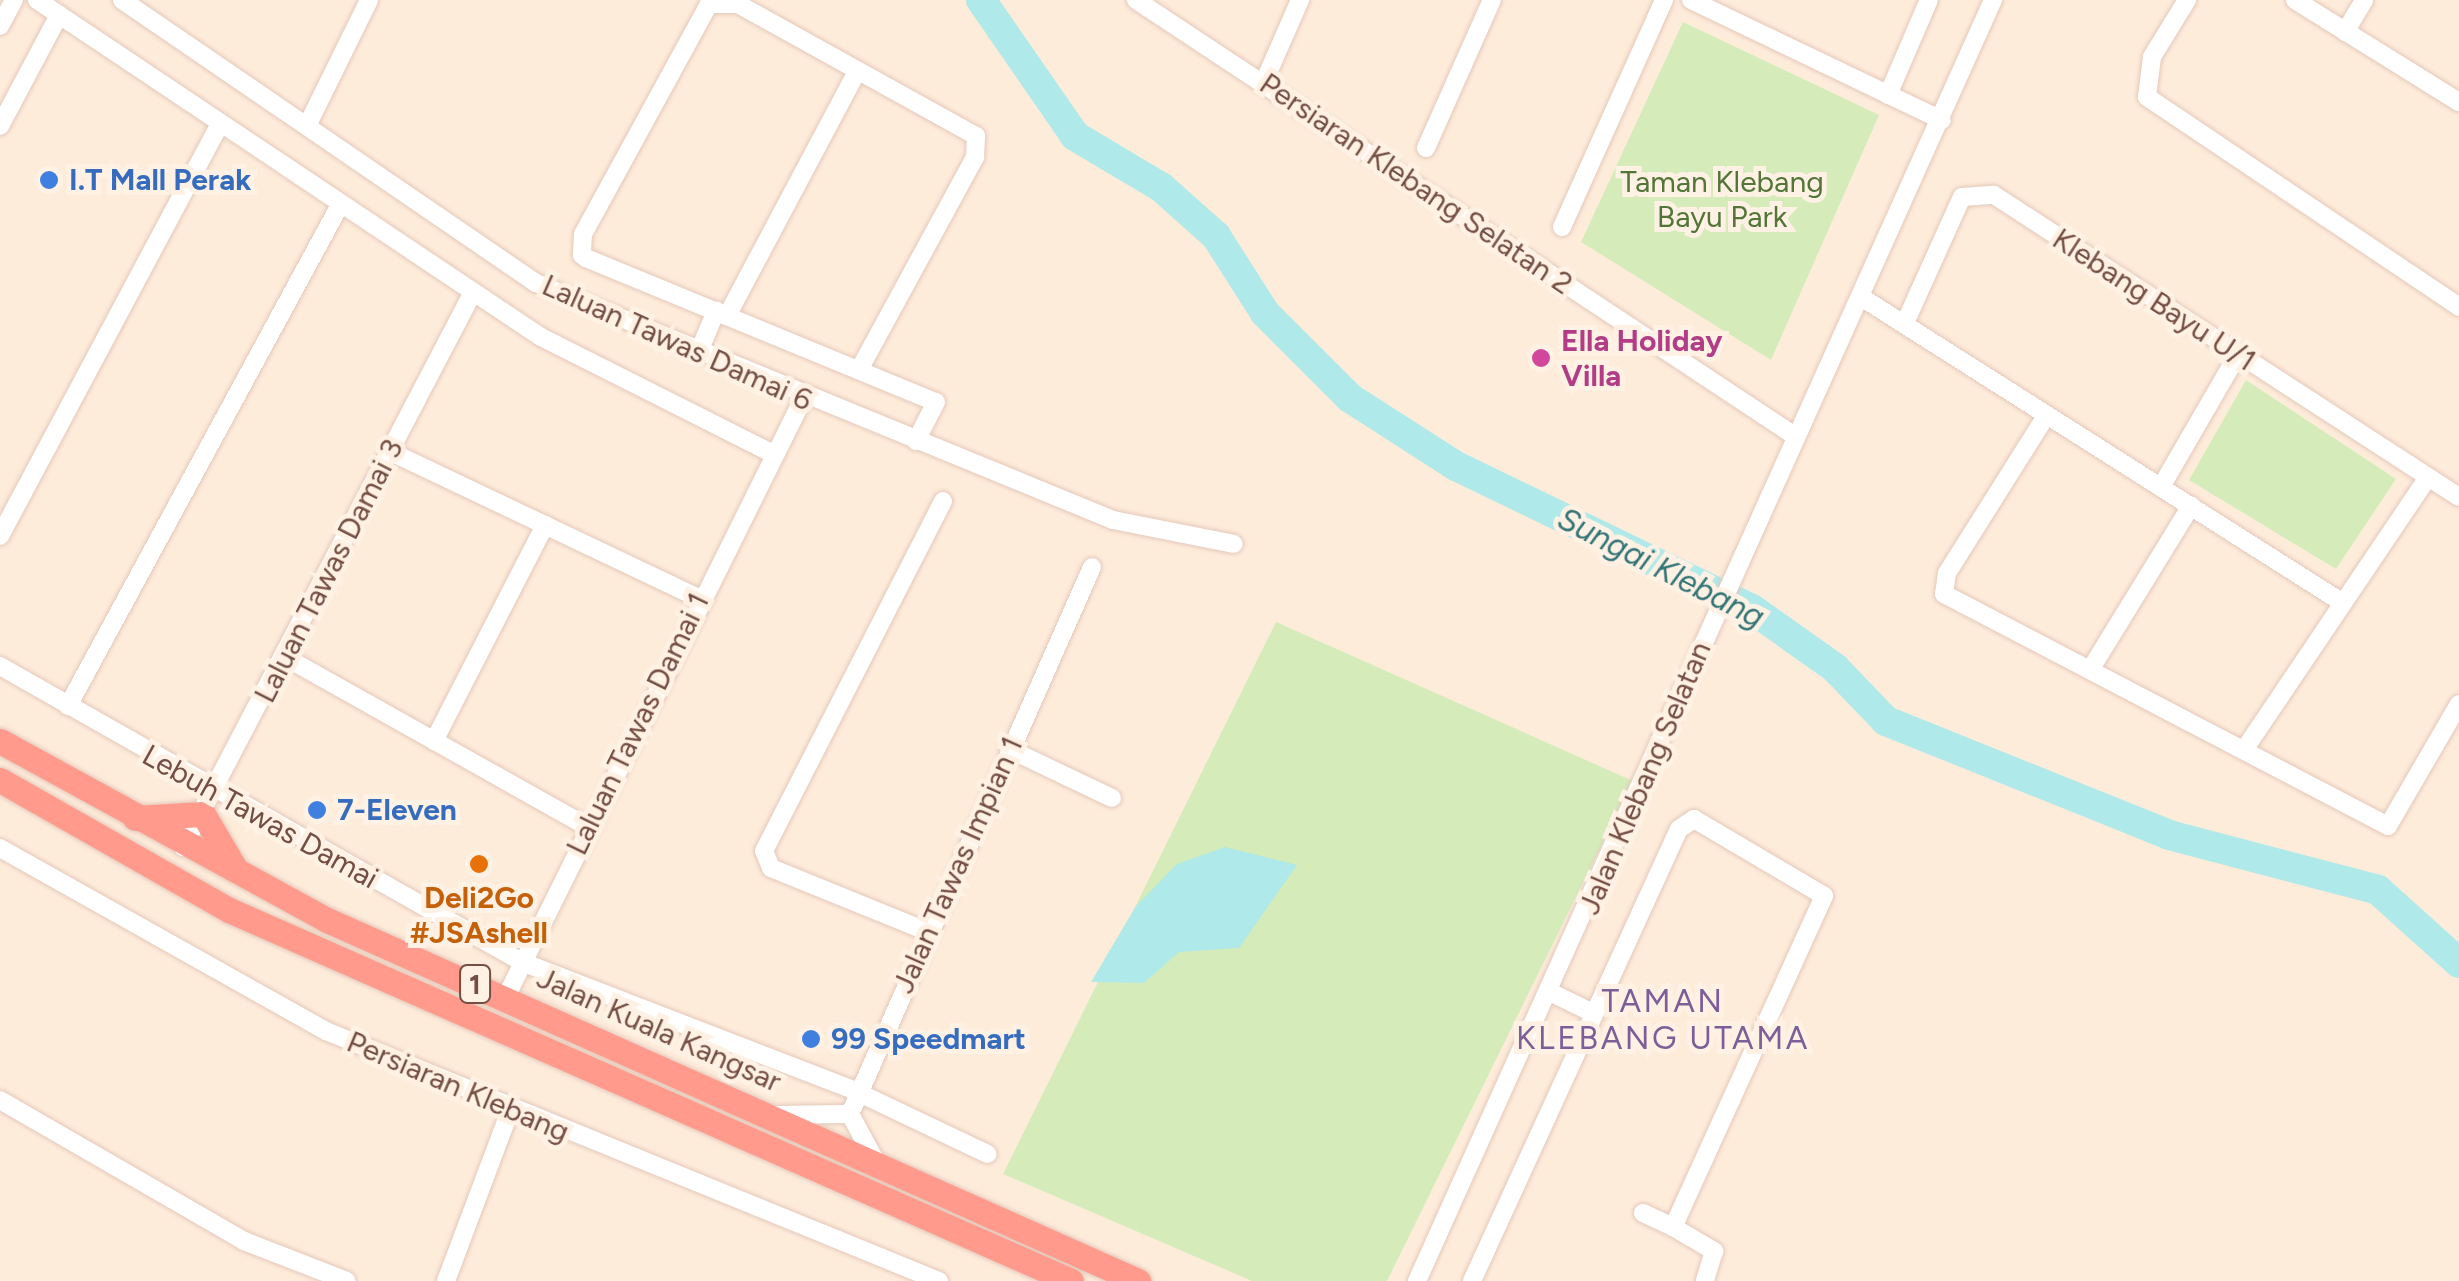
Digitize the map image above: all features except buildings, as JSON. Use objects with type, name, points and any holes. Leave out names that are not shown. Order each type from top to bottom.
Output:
[{"type":"highway","name":"Jalan Kuala Kangsar","points":[[0,740],[128,817],[243,878],[1138,1281]]},
{"type":"highway","name":"1","points":[[0,780],[112,848],[229,910],[1072,1281]]},
{"type":"highway","points":[[128,817],[208,804],[243,878]]},
{"type":"highway","points":[[112,848],[160,855],[183,846],[190,873],[229,910]]},
{"type":"street","points":[[0,26],[14,0]]},
{"type":"street","name":"Laluan Tawas Damai 6","points":[[37,0],[472,294],[772,452]]},
{"type":"street","name":"Laluan Tawas Damai 6","points":[[122,0],[308,122],[536,283],[803,399],[1113,520],[1234,544]]},
{"type":"street","points":[[308,122],[369,0]]},
{"type":"street","points":[[1264,82],[1300,0]]},
{"type":"street","points":[[1426,148],[1492,0]]},
{"type":"street","points":[[1562,227],[1664,0]]},
{"type":"street","points":[[1691,0],[1942,120]]},
{"type":"street","points":[[1888,94],[1929,0]]},
{"type":"street","name":"Jalan Klebang Selatan","points":[[1418,1281],[1552,993],[1794,436],[1862,297],[1993,0]]},
{"type":"street","points":[[2187,0],[2152,57],[2147,97],[2459,307]]},
{"type":"street","points":[[2295,0],[2459,102]]},
{"type":"street","points":[[2344,32],[2364,0]]},
{"type":"street","name":"Persiaran Klebang Selatan 2","points":[[1139,1],[1794,436]]},
{"type":"street","points":[[859,370],[978,142],[972,130],[856,71],[738,4],[710,4],[581,248],[721,314],[936,402],[916,440]]},
{"type":"street","points":[[0,126],[59,14]]},
{"type":"street","points":[[698,354],[856,71]]},
{"type":"street","points":[[0,536],[220,124]]},
{"type":"street","name":"Klebang Bayu U/1","points":[[1906,323],[1962,198],[1978,192],[2459,497]]},
{"type":"street","points":[[68,706],[340,205]]},
{"type":"street","name":"Laluan Tawas Damai 3","points":[[183,846],[285,658],[472,294]]},
{"type":"street","points":[[1862,297],[2344,603]]},
{"type":"street","points":[[2161,487],[2238,354]]},
{"type":"street","name":"Laluan Tawas Damai 1","points":[[506,998],[772,452],[803,399]]},
{"type":"street","points":[[2046,416],[1942,586],[2090,670],[2388,826],[2459,704]]},
{"type":"street","points":[[390,452],[700,598]]},
{"type":"street","points":[[2244,750],[2428,476]]},
{"type":"street","points":[[926,931],[771,868],[764,850],[943,501]]},
{"type":"street","points":[[2090,670],[2191,506]]},
{"type":"street","points":[[434,741],[545,525]]},
{"type":"street","name":"Jalan Tawas Impian 1","points":[[850,1114],[926,931],[1092,568]]},
{"type":"street","points":[[285,658],[588,827]]},
{"type":"street","name":"Lebuh Tawas Damai","points":[[0,666],[68,706],[208,804],[522,962],[860,1092],[988,1154]]},
{"type":"street","points":[[1009,750],[1112,798]]},
{"type":"street","points":[[1472,1281],[1594,1013],[1688,820],[1712,824],[1824,890],[1673,1226]]},
{"type":"street","name":"Persiaran Klebang","points":[[0,848],[214,975],[510,1111],[939,1281]]},
{"type":"street","points":[[1552,993],[1594,1013]]},
{"type":"street","points":[[0,1100],[227,1232],[347,1281]]},
{"type":"street","points":[[446,1281],[510,1111]]},
{"type":"street","points":[[770,1115],[850,1114],[876,1162]]},
{"type":"street","points":[[1643,1213],[1714,1251],[1705,1281]]},
{"type":"green space","name":"Taman Klebang Bayu Park","points":[[1683,22],[1879,115],[1771,360],[1581,242]]},
{"type":"green space","points":[[2246,380],[2396,479],[2336,569],[2189,480]]},
{"type":"green space","points":[[1276,622],[1633,781],[1387,1281],[1252,1281],[1003,1174]]},
{"type":"water","points":[[1225,847],[1297,865],[1239,948],[1179,952],[1144,983],[1091,982],[1136,906],[1177,864]]},
{"type":"waterway","name":"Sungai Klebang","points":[[981,0],[1075,136],[1161,187],[1216,236],[1265,313],[1350,398],[1456,466],[1752,609],[1835,668],[1886,721],[2169,835],[2378,890],[2459,963]]},
{"type":"place","name":"I.T Mall Perak","points":[[49,180]]},
{"type":"place","name":"Ella Holiday Villa","points":[[1541,358]]},
{"type":"place","name":"7-Eleven","points":[[317,810]]},
{"type":"place","name":"Deli2Go #JSAshell","points":[[479,864]]},
{"type":"place","name":"99 Speedmart","points":[[811,1039]]},
{"type":"district","name":"TAMAN KLEBANG UTAMA","points":[[1663,1020]]}]
